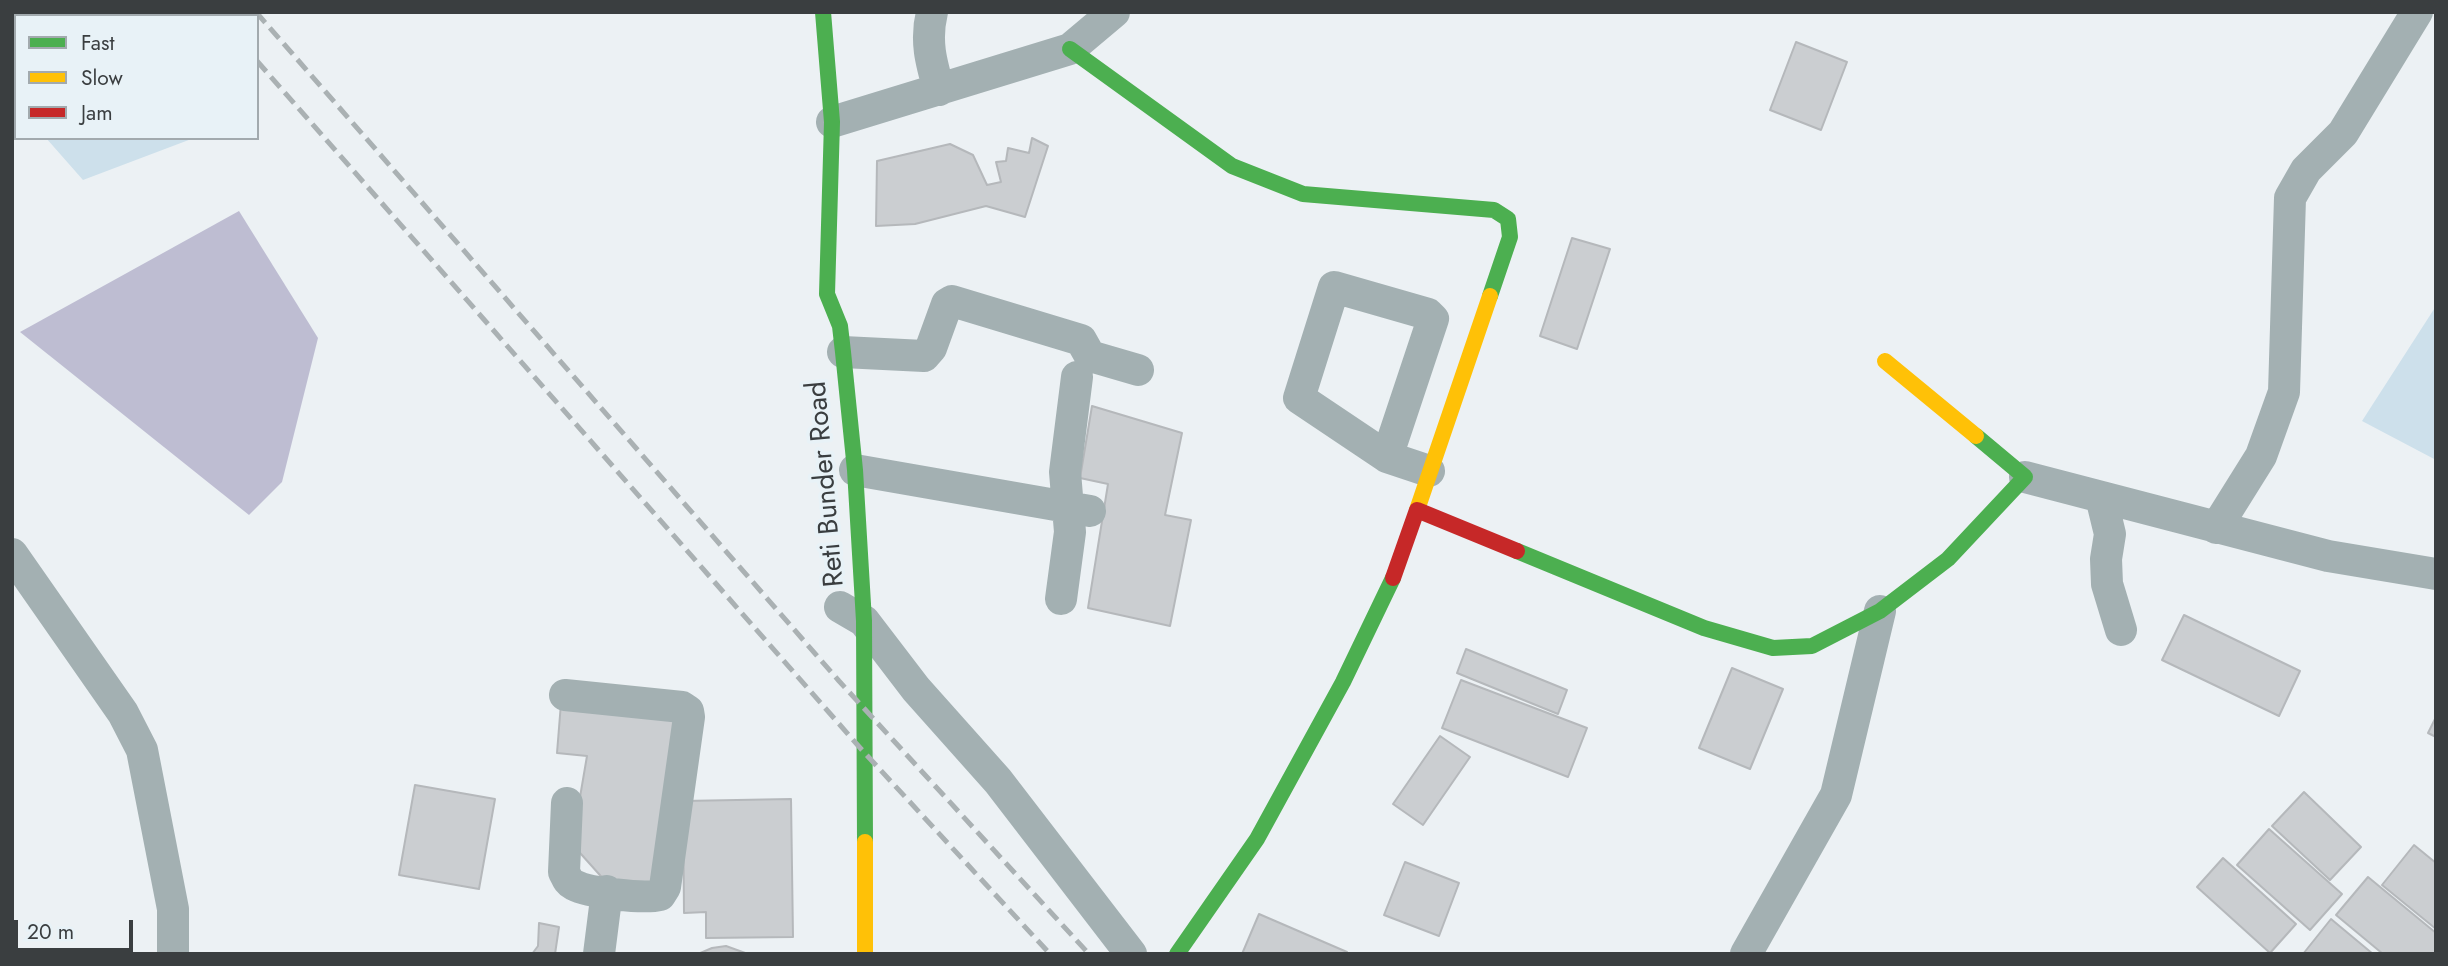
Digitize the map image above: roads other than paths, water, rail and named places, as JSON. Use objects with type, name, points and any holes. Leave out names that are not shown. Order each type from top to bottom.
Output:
[{"type":"street","name":"Reti Bunder Road","points":[[823,12],[832,122],[827,294],[840,326],[855,470],[846,613],[865,954]]},
{"type":"street","points":[[932,12],[927,32],[928,50],[939,90]]},
{"type":"street","points":[[832,122],[1070,49],[1114,12]]},
{"type":"street","points":[[2216,528],[2261,456],[2284,392],[2290,198],[2306,170],[2343,133],[2417,12]]},
{"type":"street","points":[[1070,49],[1232,166],[1303,194],[1494,210],[1508,219],[1510,237],[1388,591],[1343,682],[1256,839],[1177,954]]},
{"type":"street","points":[[1387,457],[1433,319],[1428,314],[1334,287],[1299,398],[1387,457],[1429,471]]},
{"type":"street","points":[[820,318],[827,294]]},
{"type":"street","points":[[842,352],[924,356],[932,348],[947,304],[952,301],[1081,340],[1090,356],[1138,370]]},
{"type":"street","points":[[1885,361],[2025,477],[2328,556],[2436,574]]},
{"type":"street","points":[[1061,599],[1070,532],[1078,509],[1065,472],[1077,377]]},
{"type":"street","points":[[855,470],[1078,509]]},
{"type":"street","points":[[1417,510],[1704,628],[1773,648],[1812,646],[1880,611],[1948,559],[2025,477]]},
{"type":"street","points":[[2101,497],[2110,534],[2106,559],[2107,584],[2121,630]]},
{"type":"street","points":[[12,554],[123,713],[142,750],[173,909],[173,954]]},
{"type":"street","points":[[1746,954],[1836,795],[1880,611]]},
{"type":"street","points":[[846,613],[998,782],[1131,954]]},
{"type":"street","points":[[565,695],[682,707],[689,717],[665,887],[660,895],[650,897],[576,887],[568,881],[564,872],[567,803]]},
{"type":"street","points":[[599,954],[607,891]]},
{"type":"railway","points":[[259,15],[839,681],[1089,954]]},
{"type":"railway","points":[[259,63],[862,750],[1050,954]]}]
